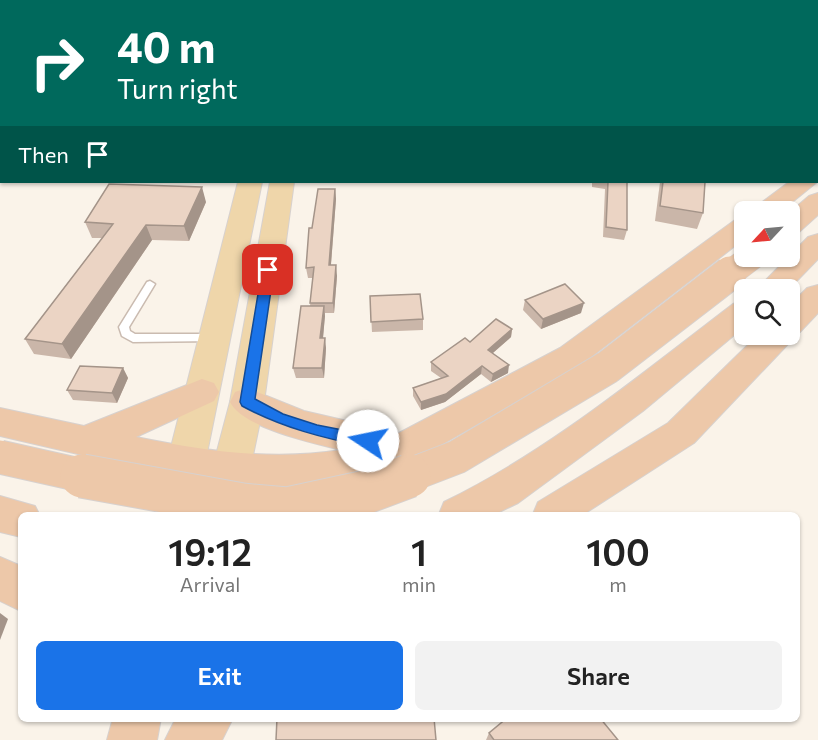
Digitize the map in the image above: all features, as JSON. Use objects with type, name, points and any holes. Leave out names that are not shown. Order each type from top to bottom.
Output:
[{"type":"highway","points":[[778,201],[805,183]]},
{"type":"highway","points":[[800,217],[818,201]]},
{"type":"highway","points":[[0,422],[186,463],[231,470],[301,472],[369,461],[402,449],[571,356],[734,234]]},
{"type":"highway","points":[[782,279],[810,252]]},
{"type":"highway","points":[[0,457],[133,487],[242,506],[287,509],[366,492],[457,458],[608,367],[739,267]]},
{"type":"highway","points":[[800,313],[818,295]]},
{"type":"highway","points":[[462,512],[504,491],[622,408],[734,318]]},
{"type":"highway","points":[[555,512],[681,433],[768,345]]},
{"type":"highway","points":[[83,441],[128,425],[202,392]]},
{"type":"highway","points":[[247,402],[279,419],[317,431],[402,449]]},
{"type":"highway","points":[[176,512],[186,463]]},
{"type":"highway","points":[[222,512],[231,470]]},
{"type":"highway","points":[[0,514],[18,518]]},
{"type":"highway","points":[[0,571],[18,575]]},
{"type":"highway","points":[[0,577],[18,588]]},
{"type":"highway","points":[[189,740],[190,722]]},
{"type":"highway","points":[[189,740],[206,722]]},
{"type":"main road","points":[[186,463],[250,183]]},
{"type":"main road","points":[[231,470],[247,402],[282,183]]},
{"type":"lane","points":[[150,284],[124,327],[126,333],[134,338],[214,338]]},
{"type":"building","points":[[608,183],[627,183],[627,230],[606,227]]},
{"type":"building","points":[[663,183],[705,183],[703,213],[660,206]]},
{"type":"building","points":[[109,184],[202,187],[184,226],[146,225],[62,344],[25,339],[113,224],[85,222]]},
{"type":"building","points":[[318,189],[335,189],[329,265],[336,265],[333,303],[310,303],[314,267],[306,268],[309,228],[312,228]]},
{"type":"building","points":[[565,284],[584,303],[543,319],[525,300]]},
{"type":"building","points":[[420,294],[423,319],[371,322],[370,296]]},
{"type":"building","points":[[301,306],[324,306],[320,338],[325,338],[322,368],[293,368]]},
{"type":"building","points":[[496,319],[512,329],[488,350],[509,365],[493,374],[482,366],[446,394],[421,402],[413,388],[448,376],[431,362],[465,338],[470,342]]},
{"type":"building","points":[[80,366],[123,368],[112,393],[67,390]]},
{"type":"building","points":[[277,722],[434,722],[436,740],[276,740]]},
{"type":"building","points":[[502,722],[603,722],[618,740],[494,740],[489,733]]},
{"type":"route","points":[[268,270],[247,402],[279,419],[317,431],[368,441]]}]
